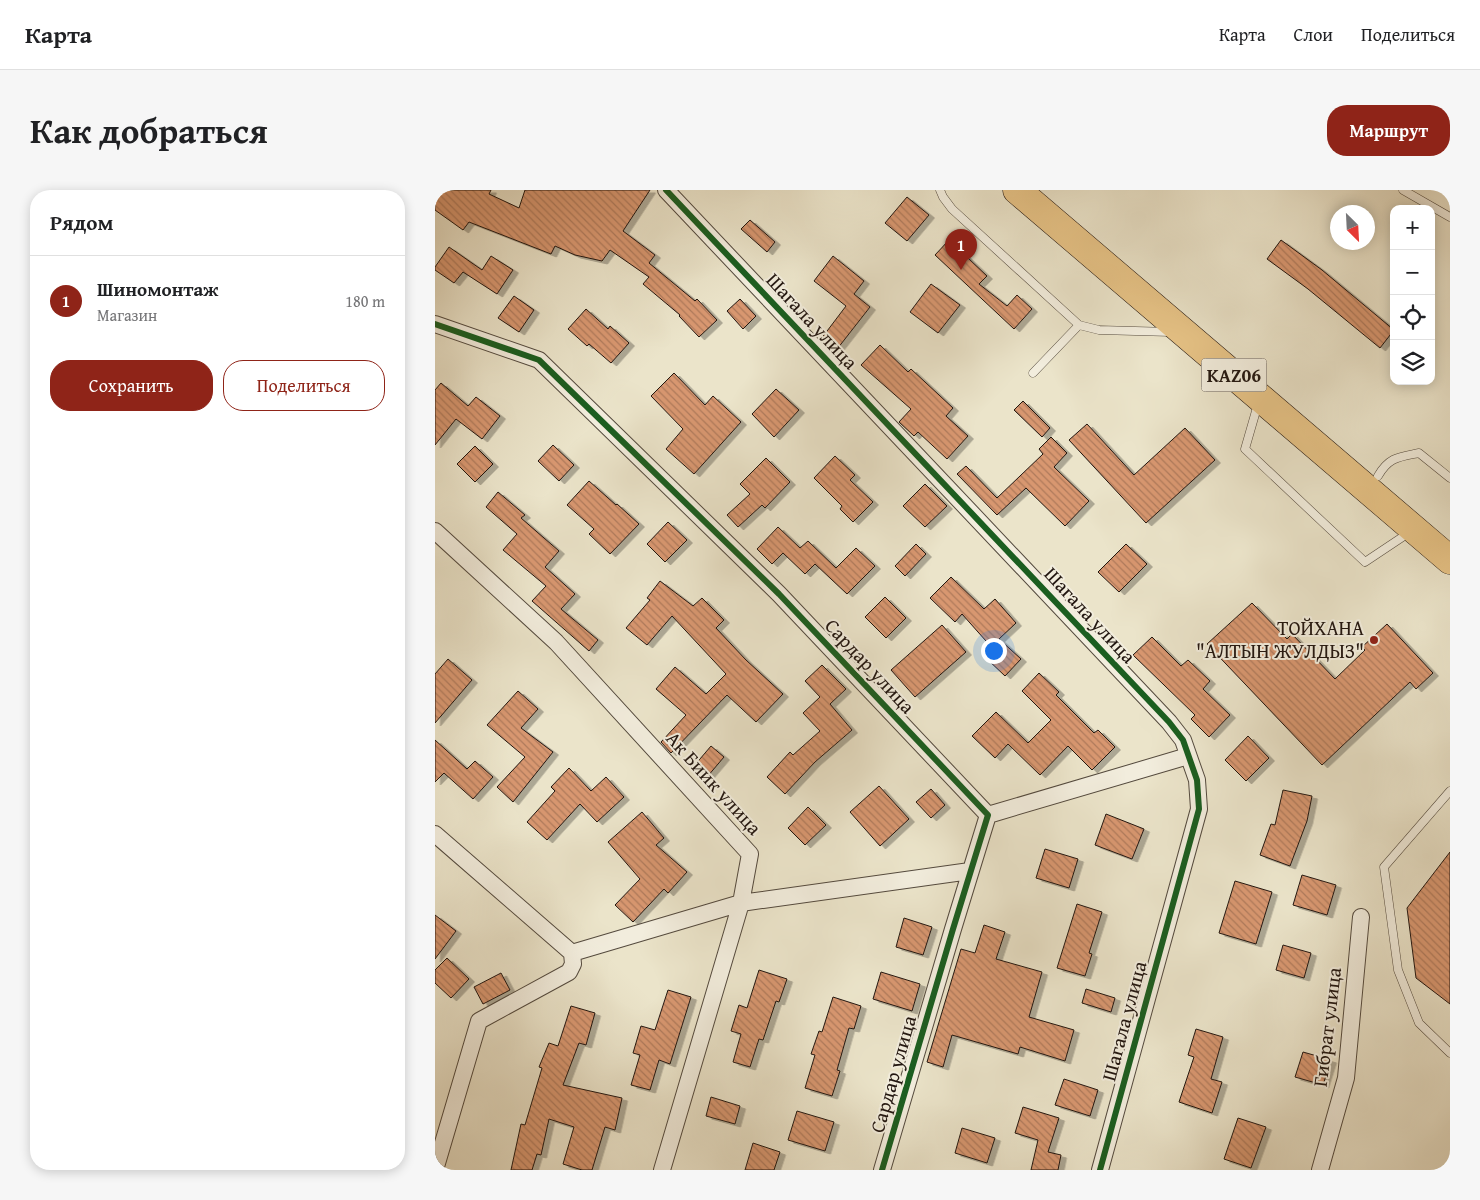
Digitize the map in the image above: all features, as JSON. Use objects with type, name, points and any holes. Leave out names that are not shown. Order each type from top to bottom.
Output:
[{"type":"highway","name":"KАZ06","points":[[1017,190],[1450,560]]},
{"type":"highway","name":"KАZ06","points":[[1043,190],[1450,538]]},
{"type":"street","name":"Шагала улица","points":[[666,190],[1169,722],[1183,740],[1197,780],[1199,809],[1100,1170]]},
{"type":"street","name":"Сардар улица","points":[[435,324],[539,360],[779,594],[988,816],[970,871],[883,1170]]},
{"type":"street","name":"Ак Биик улица","points":[[435,531],[556,642],[750,854],[741,903],[662,1170]]},
{"type":"street","points":[[988,816],[1188,756]]},
{"type":"street","points":[[435,834],[572,953],[573,964],[569,972],[479,1021],[435,1170]]},
{"type":"street","points":[[572,953],[741,903],[970,871]]},
{"type":"street","name":"Гибрат улица","points":[[1321,1170],[1345,1078],[1361,917]]},
{"type":"lane","points":[[940,190],[951,209],[1079,325],[1099,330],[1183,332]]},
{"type":"lane","points":[[1403,190],[1450,217]]},
{"type":"lane","points":[[1033,373],[1079,325]]},
{"type":"lane","points":[[1260,397],[1245,449],[1365,562],[1414,530]]},
{"type":"lane","points":[[1378,476],[1384,465],[1399,457],[1419,453],[1450,478]]},
{"type":"lane","points":[[1450,791],[1384,867],[1398,970],[1419,1023],[1450,1053]]},
{"type":"building","points":[[435,190],[491,190],[489,194],[519,208],[525,190],[650,190],[623,231],[655,255],[649,263],[695,301],[697,299],[717,320],[699,337],[680,315],[643,284],[649,277],[610,250],[602,261],[575,255],[555,246],[551,254],[469,222],[463,230],[435,210]]},
{"type":"building","points":[[907,197],[929,215],[907,241],[885,223]]},
{"type":"building","points":[[750,220],[775,242],[767,252],[741,229]]},
{"type":"building","points":[[949,240],[987,276],[979,284],[1007,306],[1017,295],[1032,309],[1014,329],[935,255]]},
{"type":"building","points":[[1281,240],[1322,270],[1390,327],[1390,335],[1380,348],[1308,289],[1267,259]]},
{"type":"building","points":[[449,247],[482,270],[491,256],[513,270],[497,294],[463,272],[454,283],[435,270],[435,267]]},
{"type":"building","points":[[833,256],[864,281],[854,294],[870,307],[834,353],[821,339],[846,306],[814,281]]},
{"type":"building","points":[[931,284],[960,305],[938,333],[910,312]]},
{"type":"building","points":[[514,296],[534,310],[519,332],[498,318]]},
{"type":"building","points":[[740,299],[756,316],[743,329],[727,311]]},
{"type":"building","points":[[586,309],[608,329],[610,326],[629,343],[611,363],[589,344],[587,346],[568,329]]},
{"type":"building","points":[[880,345],[908,372],[911,369],[953,408],[946,416],[968,436],[947,459],[918,432],[914,436],[899,422],[911,409],[861,365]]},
{"type":"building","points":[[674,373],[705,405],[713,396],[741,422],[694,474],[666,449],[683,429],[651,396]]},
{"type":"building","points":[[441,383],[468,406],[476,397],[500,416],[482,439],[456,419],[435,445],[435,390]]},
{"type":"building","points":[[776,389],[799,410],[774,437],[752,414]]},
{"type":"building","points":[[1023,401],[1050,428],[1042,437],[1014,410]]},
{"type":"building","points":[[1087,424],[1134,475],[1185,428],[1215,460],[1146,523],[1069,440]]},
{"type":"building","points":[[1051,437],[1067,453],[1054,467],[1089,501],[1065,526],[1026,488],[997,515],[957,474],[966,466],[997,498],[1043,454],[1039,449]]},
{"type":"building","points":[[553,445],[574,465],[559,481],[538,461]]},
{"type":"building","points":[[475,446],[493,464],[475,482],[457,464]]},
{"type":"building","points":[[835,456],[855,475],[850,480],[873,502],[853,522],[840,509],[842,506],[814,478]]},
{"type":"building","points":[[766,458],[790,482],[765,508],[762,505],[738,527],[727,515],[750,494],[740,484]]},
{"type":"building","points":[[589,481],[639,524],[610,554],[589,534],[594,529],[567,505]]},
{"type":"building","points":[[925,484],[947,506],[925,527],[903,506]]},
{"type":"building","points":[[498,492],[525,515],[521,518],[559,551],[545,567],[575,594],[561,609],[598,640],[589,651],[532,601],[546,586],[503,550],[517,534],[486,507]]},
{"type":"building","points":[[668,522],[687,540],[665,562],[647,544]]},
{"type":"building","points":[[778,527],[800,548],[808,541],[836,568],[856,548],[875,566],[847,594],[815,564],[805,574],[783,553],[772,564],[757,549]]},
{"type":"building","points":[[916,544],[926,554],[905,576],[895,566]]},
{"type":"building","points":[[1126,544],[1147,564],[1119,592],[1098,572]]},
{"type":"building","points":[[951,577],[984,609],[995,599],[1016,623],[999,639],[1021,659],[1005,676],[987,659],[994,650],[962,614],[955,622],[930,598]]},
{"type":"building","points":[[660,581],[693,606],[702,598],[724,620],[716,628],[746,660],[783,694],[756,722],[727,695],[671,753],[661,742],[686,715],[656,689],[675,667],[706,694],[726,674],[672,616],[647,645],[626,628],[650,600],[647,598]]},
{"type":"building","points":[[885,597],[906,618],[886,638],[865,617]]},
{"type":"building","points":[[1252,603],[1287,639],[1292,634],[1335,679],[1365,650],[1362,647],[1387,624],[1433,673],[1416,689],[1410,682],[1322,765],[1207,644]]},
{"type":"building","points":[[942,625],[966,652],[915,697],[891,670]]},
{"type":"building","points":[[1152,637],[1181,666],[1188,660],[1210,681],[1203,689],[1230,715],[1209,737],[1191,719],[1195,715],[1133,655]]},
{"type":"building","points":[[448,659],[472,680],[435,723],[435,674]]},
{"type":"building","points":[[822,665],[846,689],[830,704],[852,730],[815,762],[785,794],[767,777],[790,752],[793,755],[820,731],[803,713],[820,697],[805,681]]},
{"type":"building","points":[[1039,673],[1059,692],[1056,695],[1094,733],[1098,730],[1115,747],[1092,770],[1068,746],[1040,775],[1008,744],[995,758],[972,736],[996,712],[1028,743],[1051,720],[1022,691]]},
{"type":"building","points":[[518,691],[538,709],[521,728],[553,752],[513,802],[497,787],[525,757],[487,725]]},
{"type":"building","points":[[1248,736],[1269,758],[1246,781],[1225,760]]},
{"type":"building","points":[[435,740],[467,769],[475,761],[493,777],[473,799],[444,773],[435,782]]},
{"type":"building","points":[[711,746],[724,757],[707,777],[694,766]]},
{"type":"building","points":[[569,768],[591,791],[606,777],[624,797],[597,822],[580,804],[547,840],[527,822],[555,791],[551,787]]},
{"type":"building","points":[[879,786],[909,819],[880,846],[850,812]]},
{"type":"building","points":[[931,789],[945,805],[931,818],[916,802]]},
{"type":"building","points":[[1283,790],[1312,796],[1307,821],[1290,866],[1260,855],[1271,824],[1275,825]]},
{"type":"building","points":[[808,807],[826,825],[805,845],[788,828]]},
{"type":"building","points":[[642,812],[664,838],[656,845],[687,872],[668,893],[664,889],[633,922],[615,905],[640,879],[608,842]]},
{"type":"building","points":[[1106,814],[1144,829],[1132,859],[1095,845]]},
{"type":"building","points":[[1045,849],[1078,859],[1069,888],[1036,878]]},
{"type":"building","points":[[1450,852],[1450,1004],[1416,978],[1407,908]]},
{"type":"building","points":[[1302,875],[1336,885],[1327,915],[1293,905]]},
{"type":"building","points":[[1235,881],[1272,892],[1256,944],[1219,933]]},
{"type":"building","points":[[1077,904],[1102,912],[1089,953],[1092,954],[1085,976],[1057,968]]},
{"type":"building","points":[[435,915],[456,931],[435,959]]},
{"type":"building","points":[[904,918],[932,927],[923,955],[896,947]]},
{"type":"building","points":[[984,925],[1005,932],[996,959],[1042,972],[1029,1017],[1074,1030],[1065,1061],[1020,1047],[1018,1054],[952,1035],[943,1067],[927,1062],[961,949],[975,953]]},
{"type":"building","points":[[1283,945],[1311,953],[1304,978],[1276,970]]},
{"type":"building","points":[[447,958],[469,979],[451,998],[435,983],[435,970]]},
{"type":"building","points":[[759,970],[787,979],[779,1002],[776,1001],[763,1040],[759,1039],[750,1067],[733,1062],[741,1034],[731,1031],[739,1005],[747,1008]]},
{"type":"building","points":[[881,972],[920,984],[912,1011],[873,999]]},
{"type":"building","points":[[501,973],[510,990],[483,1004],[474,987]]},
{"type":"building","points":[[1086,989],[1115,998],[1111,1012],[1082,1003]]},
{"type":"building","points":[[668,990],[691,997],[670,1064],[659,1060],[650,1090],[631,1085],[640,1055],[633,1053],[641,1026],[655,1030]]},
{"type":"building","points":[[833,997],[861,1006],[854,1029],[849,1028],[837,1070],[840,1071],[832,1096],[805,1088],[815,1055],[811,1054],[819,1031],[822,1032]]},
{"type":"building","points":[[571,1006],[595,1013],[586,1045],[579,1043],[563,1085],[622,1098],[615,1130],[605,1127],[592,1170],[582,1170],[563,1164],[574,1127],[549,1119],[541,1155],[537,1154],[532,1170],[511,1170],[521,1124],[525,1125],[542,1068],[539,1067],[549,1043],[558,1046]]},
{"type":"building","points":[[1196,1029],[1223,1037],[1211,1079],[1222,1082],[1212,1113],[1179,1102],[1194,1057],[1188,1055]]},
{"type":"building","points":[[1303,1052],[1331,1060],[1323,1085],[1295,1077]]},
{"type":"building","points":[[1064,1079],[1098,1090],[1090,1116],[1055,1105]]},
{"type":"building","points":[[711,1097],[740,1106],[735,1124],[706,1116]]},
{"type":"building","points":[[1023,1107],[1059,1118],[1048,1152],[1061,1155],[1058,1170],[1031,1170],[1038,1140],[1015,1133]]},
{"type":"building","points":[[797,1111],[834,1122],[825,1151],[788,1140]]},
{"type":"building","points":[[1238,1118],[1266,1127],[1251,1168],[1224,1159]]},
{"type":"building","points":[[962,1128],[995,1138],[987,1163],[955,1153]]},
{"type":"building","points":[[753,1143],[780,1152],[774,1170],[745,1170]]},
{"type":"cycle path","points":[[666,190],[1169,722],[1183,740],[1197,780],[1199,809],[1100,1170]]},
{"type":"cycle path","points":[[435,324],[539,360],[779,594],[988,815],[882,1170]]},
{"type":"place","name":"Шиномонтаж","points":[[961,270]]},
{"type":"place","name":"ТОЙХАНА \"АЛТЫН ЖУЛДЫЗ\"","points":[[1374,640]]}]
